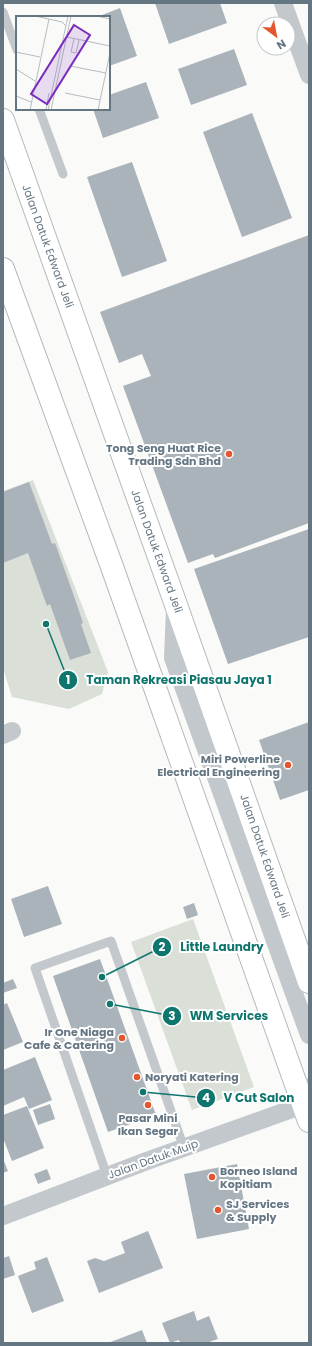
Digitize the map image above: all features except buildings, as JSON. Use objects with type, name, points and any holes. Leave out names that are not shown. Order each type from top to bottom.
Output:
[{"type":"street","points":[[283,3],[309,75]]},
{"type":"street","name":"Jalan Datuk Edward Jeli","points":[[3,120],[176,602],[309,982]]},
{"type":"street","points":[[3,269],[307,1104]]},
{"type":"street","points":[[176,602],[173,658],[309,1035]]},
{"type":"street","name":"Jalan Datuk Muip","points":[[3,1216],[107,1176],[307,1104]]},
{"type":"lane","points":[[3,12],[6,29],[16,48]]},
{"type":"lane","points":[[39,110],[62,174]]},
{"type":"lane","points":[[107,1176],[35,968],[111,942],[184,1148]]},
{"type":"shaded area","points":[[33,480],[108,672],[102,694],[69,709],[12,697],[3,668],[3,491]]},
{"type":"shaded area","points":[[193,919],[254,1087],[192,1110],[131,942]]},
{"type":"place","name":"Tong Seng Huat Rice Trading Sdn Bhd","points":[[229,454]]},
{"type":"place","name":"Taman Rekreasi Piasau Jaya 1","points":[[46,624]]},
{"type":"place","name":"Miri Powerline Electrical Engineering","points":[[288,765]]},
{"type":"place","name":"Little Laundry","points":[[102,977]]},
{"type":"place","name":"WM Services","points":[[110,1004]]},
{"type":"place","name":"Ir One Niaga Cafe & Catering","points":[[122,1038]]},
{"type":"place","name":"Noryati Katering","points":[[137,1077]]},
{"type":"place","name":"V Cut Salon","points":[[143,1092]]},
{"type":"place","name":"Pasar Mini Ikan Segar","points":[[148,1105]]},
{"type":"place","name":"Borneo Island Kopitiam","points":[[212,1177]]},
{"type":"place","name":"SJ Services & Supply","points":[[218,1210]]}]
